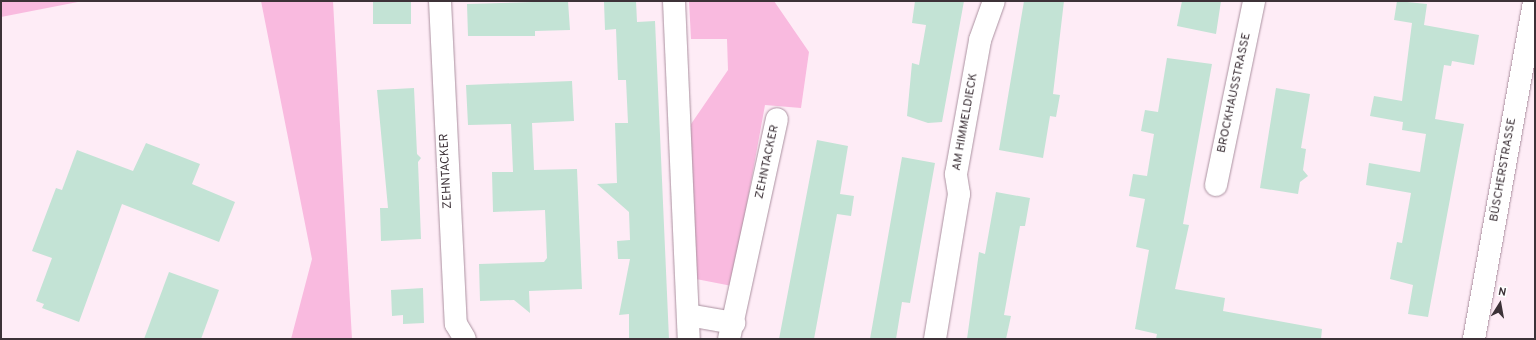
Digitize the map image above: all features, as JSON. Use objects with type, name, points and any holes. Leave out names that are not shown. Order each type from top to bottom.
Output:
[{"type":"street","name":"ZEHNTACKER","points":[[440,1],[456,324],[465,339]]},
{"type":"street","points":[[674,1],[689,339]]},
{"type":"street","name":"AM HIMMELDIECK","points":[[935,339],[959,194],[956,174],[980,40],[994,1]]},
{"type":"street","name":"BROCKHAUSSTRASSE","points":[[1216,185],[1254,1]]},
{"type":"street","name":"BÜSCHERSTRASSE","points":[[1474,339],[1532,33],[1534,1]]},
{"type":"street","name":"ZEHNTACKER","points":[[688,315],[731,331],[777,119]]},
{"type":"shaded area","points":[[1,1],[83,1],[1,17]]},
{"type":"shaded area","points":[[261,1],[333,1],[352,339],[291,339],[312,259]]},
{"type":"shaded area","points":[[689,1],[774,1],[809,52],[801,108],[765,105],[732,286],[696,279],[689,127],[728,70],[727,39],[691,39]]},
{"type":"building","points":[[373,1],[411,1],[411,24],[373,24]]},
{"type":"building","points":[[568,1],[570,30],[535,31],[535,36],[468,36],[467,4]]},
{"type":"building","points":[[636,1],[637,22],[655,21],[669,339],[629,339],[629,314],[619,315],[630,259],[618,259],[617,241],[630,240],[629,212],[597,184],[617,183],[615,123],[628,123],[626,80],[618,80],[616,29],[605,30],[604,2]]},
{"type":"building","points":[[915,1],[964,1],[942,122],[928,123],[907,116],[912,63],[919,65],[926,25],[912,23]]},
{"type":"building","points":[[1024,1],[1064,1],[1053,94],[1060,95],[1056,117],[1050,116],[1043,158],[999,150]]},
{"type":"building","points":[[1182,1],[1221,1],[1216,34],[1177,26]]},
{"type":"building","points":[[1397,1],[1427,4],[1424,25],[1479,35],[1474,65],[1452,61],[1451,66],[1444,65],[1435,119],[1464,124],[1428,317],[1408,314],[1413,285],[1390,279],[1397,242],[1402,243],[1411,193],[1366,185],[1369,163],[1420,172],[1426,134],[1402,130],[1403,122],[1370,116],[1374,96],[1402,101],[1412,23],[1394,20]]},
{"type":"building","points":[[1167,58],[1212,64],[1183,224],[1189,225],[1175,289],[1225,298],[1223,311],[1322,329],[1321,339],[1156,339],[1157,334],[1135,329],[1149,250],[1136,247],[1145,199],[1129,196],[1133,174],[1147,176],[1154,134],[1141,131],[1145,110],[1158,112]]},
{"type":"building","points":[[572,81],[574,121],[532,123],[534,170],[577,169],[582,289],[529,291],[530,313],[514,300],[480,301],[479,264],[544,262],[547,258],[545,210],[493,212],[492,172],[513,172],[511,124],[468,125],[466,85]]},
{"type":"building","points":[[414,88],[417,154],[421,158],[418,162],[421,239],[381,241],[380,208],[388,208],[377,90]]},
{"type":"building","points":[[1276,88],[1310,94],[1301,148],[1306,149],[1303,170],[1308,176],[1300,182],[1298,194],[1260,188]]},
{"type":"building","points":[[817,140],[848,146],[840,194],[854,196],[851,216],[837,214],[814,339],[779,339]]},
{"type":"building","points":[[146,143],[200,164],[192,184],[235,202],[219,242],[122,204],[79,322],[42,308],[44,304],[36,301],[52,258],[32,251],[56,188],[62,190],[77,150],[133,171]]},
{"type":"building","points":[[902,157],[935,163],[910,303],[902,302],[896,339],[870,339]]},
{"type":"building","points":[[996,192],[1030,198],[1025,226],[1020,226],[1004,315],[1011,316],[1006,339],[967,339],[979,252],[985,254]]},
{"type":"building","points":[[169,272],[219,290],[201,339],[144,339]]},
{"type":"building","points":[[423,288],[424,323],[403,324],[403,315],[392,316],[391,290]]}]
